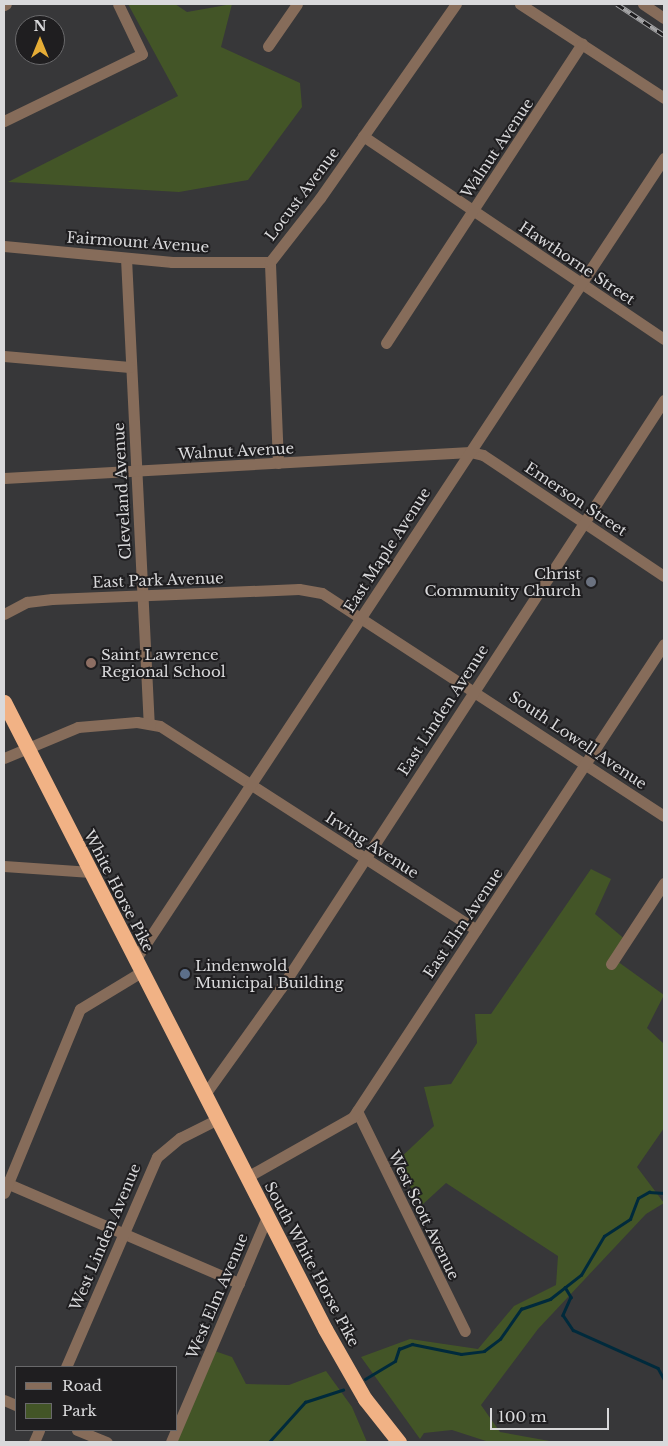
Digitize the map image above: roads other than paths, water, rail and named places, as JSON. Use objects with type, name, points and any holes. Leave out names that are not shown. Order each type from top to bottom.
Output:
[{"type":"highway","name":"White Horse Pike","points":[[4,702],[205,1094]]},
{"type":"highway","name":"South White Horse Pike","points":[[205,1094],[266,1217],[353,1379],[399,1442]]},
{"type":"street","points":[[4,121],[142,54],[118,4]]},
{"type":"street","points":[[268,46],[297,4]]},
{"type":"street","name":"Locust Avenue","points":[[278,463],[270,262],[363,136],[456,4]]},
{"type":"street","points":[[520,4],[664,98]]},
{"type":"street","points":[[643,4],[664,18]]},
{"type":"street","name":"Walnut Avenue","points":[[386,343],[582,44]]},
{"type":"street","name":"Hawthorne Street","points":[[363,136],[472,212],[664,339]]},
{"type":"street","name":"East Maple Avenue","points":[[138,966],[252,784],[664,158]]},
{"type":"street","name":"Fairmount Avenue","points":[[4,246],[126,258],[270,262]]},
{"type":"street","name":"Cleveland Avenue","points":[[126,258],[149,723]]},
{"type":"street","points":[[4,356],[130,367]]},
{"type":"street","name":"East Linden Avenue","points":[[205,1094],[247,1036],[664,400]]},
{"type":"street","name":"Walnut Avenue","points":[[4,478],[470,452]]},
{"type":"street","name":"Emerson Street","points":[[470,452],[483,455],[664,576]]},
{"type":"street","name":"South Lowell Avenue","points":[[317,592],[362,616],[664,816]]},
{"type":"street","name":"East Park Avenue","points":[[4,614],[27,602],[142,596],[317,592]]},
{"type":"street","name":"East Elm Avenue","points":[[247,1177],[346,1124],[357,1111],[664,644]]},
{"type":"street","points":[[4,758],[78,727],[149,723]]},
{"type":"street","name":"Irving Avenue","points":[[149,723],[173,732],[476,930]]},
{"type":"street","points":[[4,866],[91,872]]},
{"type":"street","points":[[611,964],[664,883]]},
{"type":"street","points":[[138,966],[80,1009],[5,1186],[239,1283]]},
{"type":"street","name":"West Scott Avenue","points":[[357,1111],[465,1331]]},
{"type":"street","name":"West Linden Avenue","points":[[66,1366],[122,1233],[157,1158],[180,1138],[218,1119]]},
{"type":"street","name":"West Elm Avenue","points":[[178,1426],[266,1217]]},
{"type":"street","points":[[80,1431],[107,1442]]},
{"type":"waterway","points":[[365,1379],[395,1361],[399,1349],[412,1344],[461,1354],[484,1351],[500,1339],[521,1309],[550,1299],[581,1275],[604,1236],[630,1219],[638,1198],[649,1192],[664,1193]]},
{"type":"waterway","points":[[565,1287],[571,1297],[563,1315],[573,1330],[658,1368],[664,1379]]},
{"type":"waterway","points":[[269,1442],[305,1402],[343,1390]]},
{"type":"railway","points":[[617,4],[664,35]]},
{"type":"place","name":"Christ Community Church","points":[[591,582]]},
{"type":"place","name":"Saint Lawrence Regional School","points":[[91,663]]},
{"type":"place","name":"Lindenwold Municipal Building","points":[[185,974]]}]
